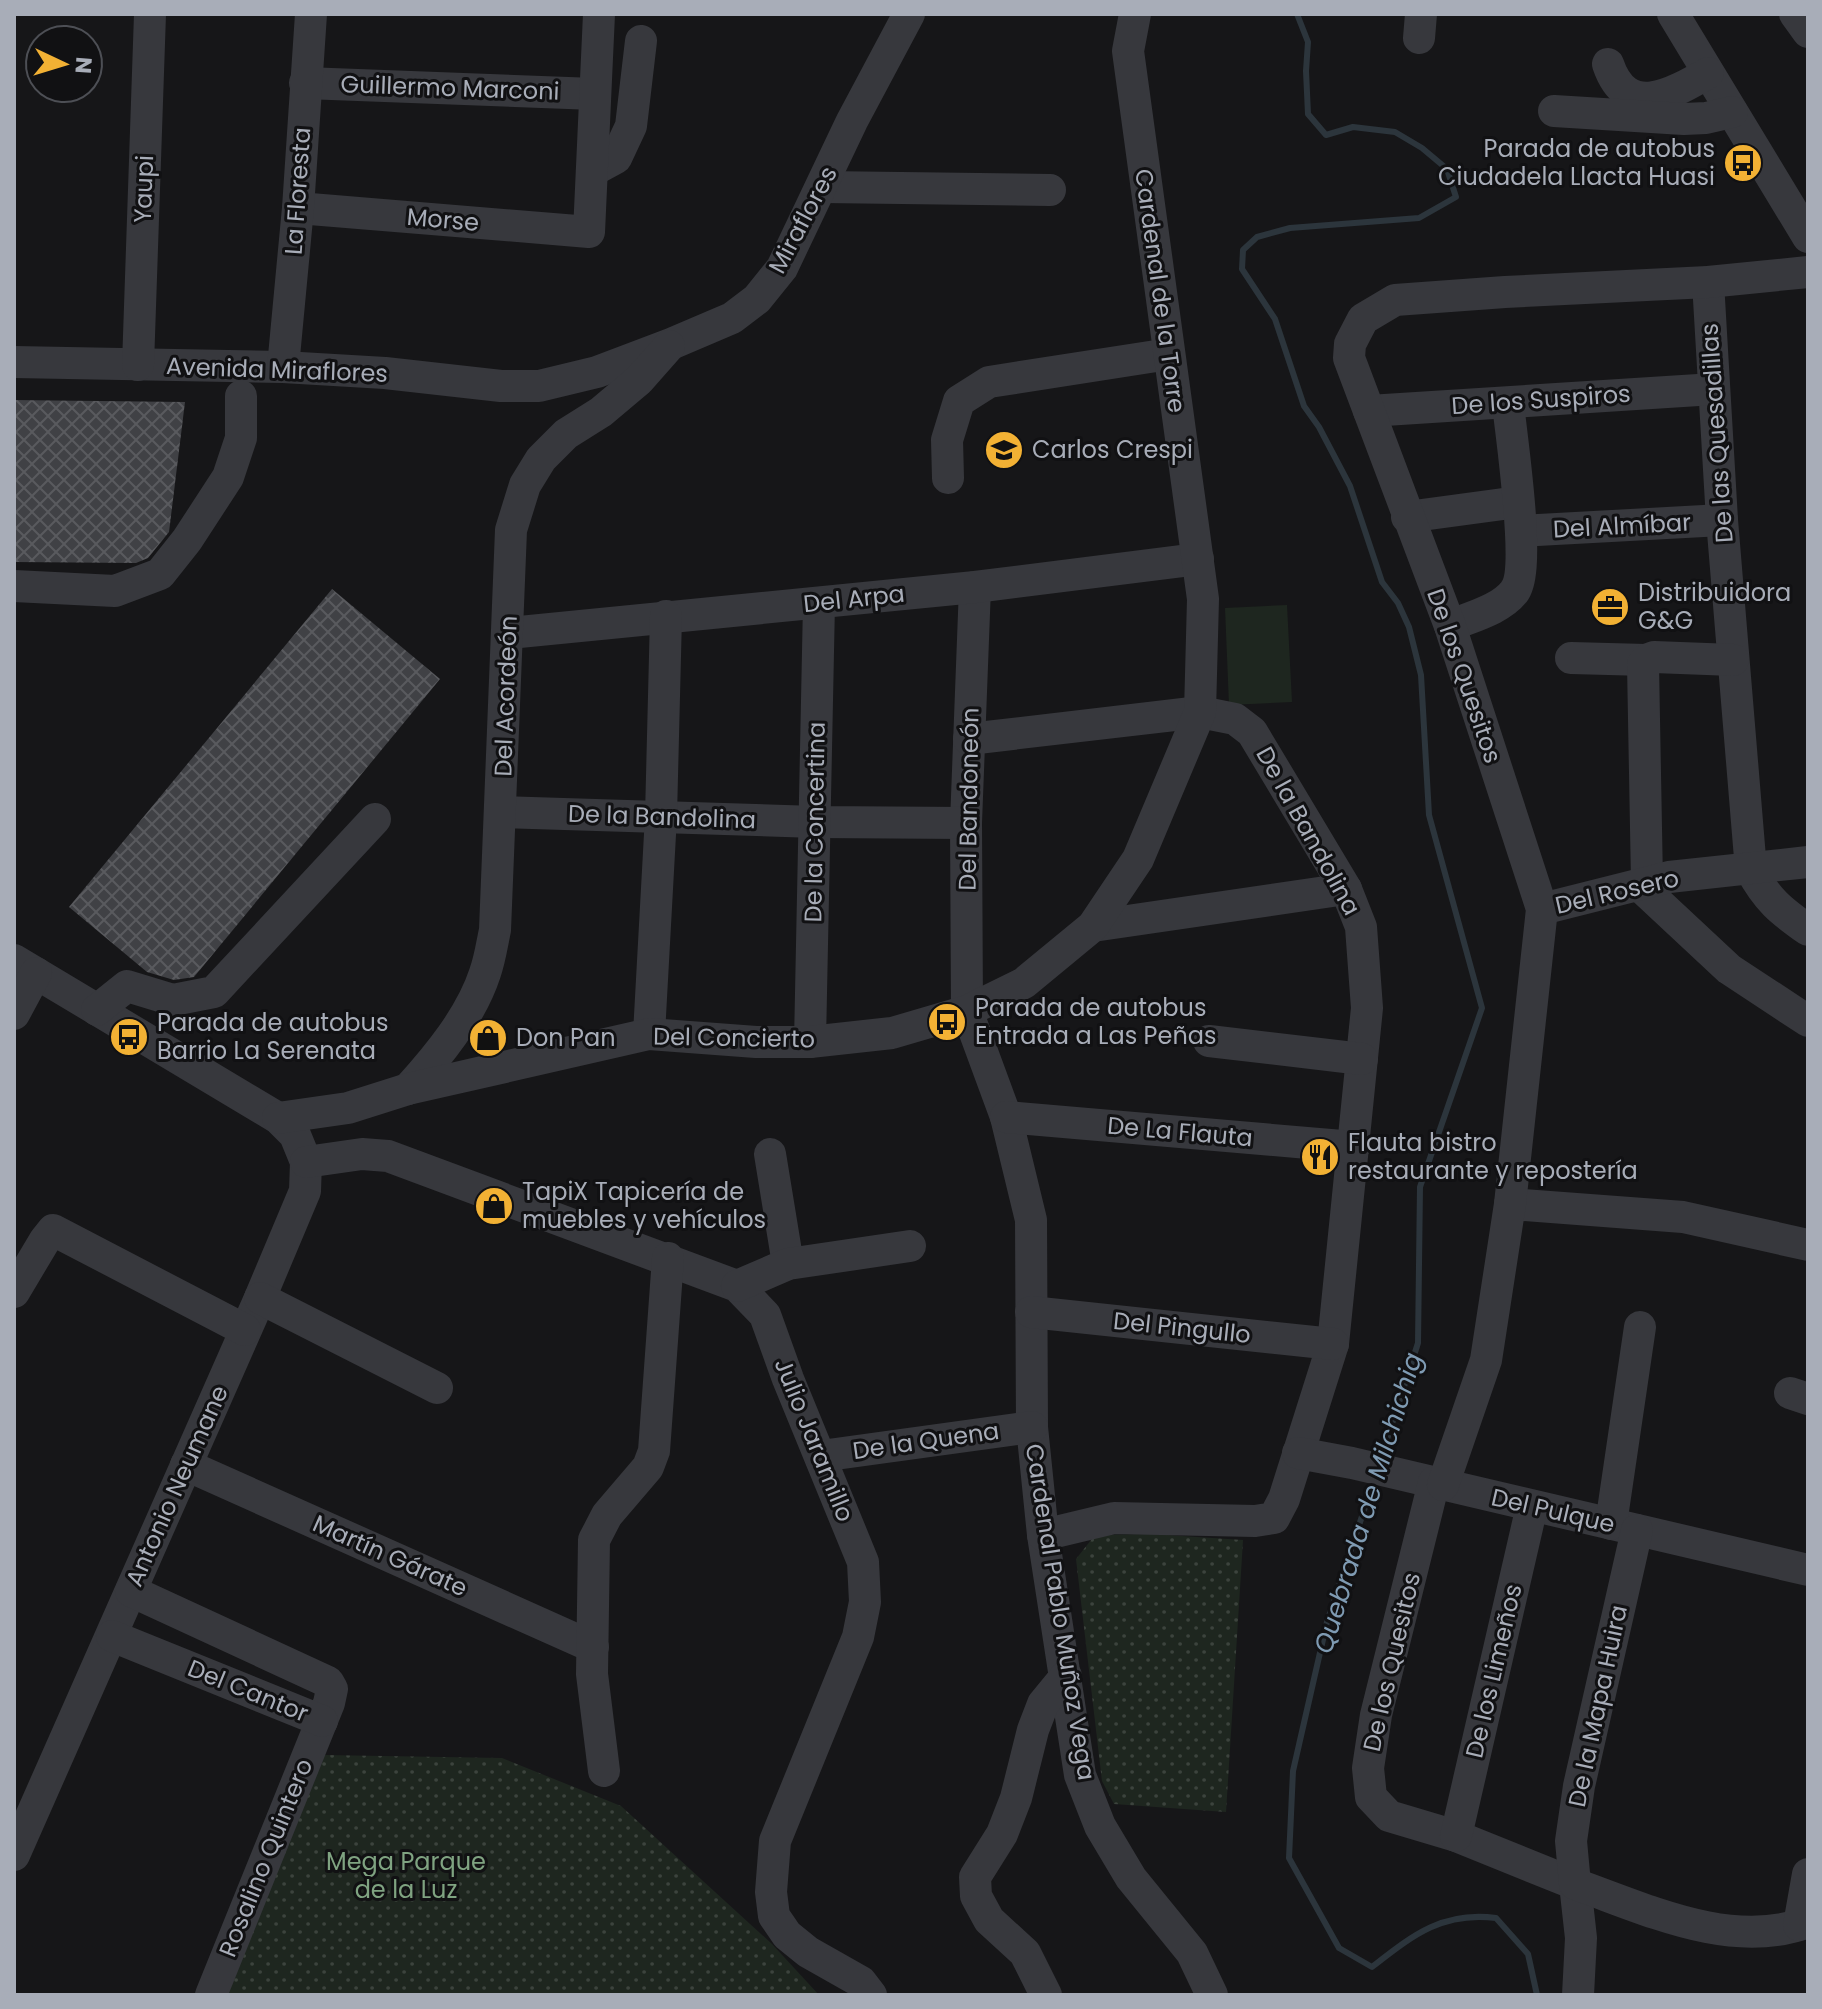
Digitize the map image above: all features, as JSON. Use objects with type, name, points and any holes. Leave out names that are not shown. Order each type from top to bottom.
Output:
[{"type":"street","name":"Yaupi","points":[[138,365],[150,14]]},
{"type":"street","name":"La Floresta","points":[[283,367],[311,14]]},
{"type":"street","points":[[592,171],[599,14]]},
{"type":"street","name":"Miraflores","points":[[539,386],[597,372],[671,344],[732,318],[757,299],[782,268],[852,121],[909,14]]},
{"type":"street","name":"Cardenal de la Torre","points":[[1135,14],[1128,51],[1203,599],[1200,712]]},
{"type":"street","points":[[1673,14],[1808,237]]},
{"type":"street","points":[[1795,14],[1808,32]]},
{"type":"street","points":[[592,171],[616,158],[631,126],[641,41]]},
{"type":"street","points":[[1608,64],[1622,91],[1636,97],[1665,95],[1708,73]]},
{"type":"street","name":"Guillermo Marconi","points":[[305,83],[595,94]]},
{"type":"street","points":[[1554,111],[1684,119],[1732,112]]},
{"type":"street","name":"Morse","points":[[298,208],[589,232],[592,171]]},
{"type":"street","points":[[823,187],[1050,190]]},
{"type":"street","name":"De los Quesitos","points":[[1804,1924],[1761,1931],[1700,1928],[1575,1884],[1456,1836],[1389,1816],[1371,1797],[1368,1768],[1376,1715],[1439,1483],[1486,1360],[1510,1204],[1542,909],[1450,626],[1349,358],[1350,344],[1363,319],[1395,300],[1708,282],[1808,272]]},
{"type":"street","name":"De las Quesadillas","points":[[1708,282],[1722,520],[1751,870]]},
{"type":"street","name":"Del Acordeón","points":[[408,1089],[444,1047],[485,975],[495,930],[511,530],[525,485],[541,459],[566,434],[601,412],[629,388],[671,344]]},
{"type":"street","points":[[948,478],[947,440],[959,401],[989,382],[1169,354]]},
{"type":"street","name":"Avenida Miraflores","points":[[14,362],[283,367],[385,373],[501,386],[539,386]]},
{"type":"street","name":"De los Suspiros","points":[[1369,411],[1714,389]]},
{"type":"street","points":[[14,586],[115,591],[160,574],[187,540],[228,477],[241,438],[241,396]]},
{"type":"street","points":[[1450,626],[1503,602],[1517,590],[1522,574],[1520,517],[1508,403]]},
{"type":"street","name":"Del Almíbar","points":[[1407,517],[1722,520]]},
{"type":"street","name":"Del Arpa","points":[[509,633],[975,587],[1198,559]]},
{"type":"street","name":"Del Bandoneón","points":[[967,1011],[966,823],[975,587]]},
{"type":"street","name":"De la Concertina","points":[[810,1042],[819,603]]},
{"type":"street","points":[[649,1034],[661,816],[666,616]]},
{"type":"street","points":[[1571,658],[1733,660]]},
{"type":"street","points":[[1646,660],[1643,664],[1643,883],[1729,969],[1808,1021]]},
{"type":"street","name":"De la Bandolina","points":[[969,739],[1200,712],[1235,719],[1252,732],[1346,889],[1361,927],[1367,1008],[1333,1344],[1284,1499],[1274,1518],[1255,1521],[1114,1518],[1043,1535]]},
{"type":"street","name":"Del Concierto","points":[[278,1118],[348,1108],[408,1089],[649,1034],[756,1042],[810,1042],[892,1033],[967,1011],[1024,983],[1093,926],[1138,859],[1200,712]]},
{"type":"street","name":"De la Bandolina","points":[[501,812],[816,822],[966,823]]},
{"type":"street","points":[[97,1010],[127,986],[173,1000],[214,992],[375,819]]},
{"type":"street","name":"Del Rosero","points":[[1542,909],[1669,877],[1808,862]]},
{"type":"street","points":[[1751,870],[1764,894],[1808,930]]},
{"type":"street","points":[[1093,926],[1346,889]]},
{"type":"street","points":[[14,1014],[25,966],[278,1118],[295,1135],[306,1162]]},
{"type":"street","name":"Cardenal Pablo Muñoz Vega","points":[[967,1011],[1006,1117],[1031,1220],[1032,1427],[1043,1535],[1080,1775],[1100,1826],[1131,1878],[1192,1953],[1212,1995]]},
{"type":"street","points":[[1209,1041],[1362,1059]]},
{"type":"street","name":"De La Flauta","points":[[1006,1117],[1354,1147]]},
{"type":"street","name":"Julio Jaramillo","points":[[306,1162],[362,1154],[388,1156],[737,1286],[765,1315],[863,1562],[865,1602],[858,1637],[775,1841],[771,1892],[774,1916],[787,1935],[808,1952],[861,1982],[871,1995]]},
{"type":"street","points":[[770,1154],[788,1264]]},
{"type":"street","name":"Antonio Neumane","points":[[14,1855],[260,1298],[305,1191],[306,1162]]},
{"type":"street","points":[[1510,1204],[1683,1217],[1808,1245]]},
{"type":"street","points":[[14,1292],[53,1230],[245,1330]]},
{"type":"street","points":[[737,1286],[788,1264],[910,1246]]},
{"type":"street","points":[[604,1771],[592,1674],[594,1540],[607,1515],[648,1467],[654,1451],[668,1258]]},
{"type":"street","points":[[260,1298],[437,1388]]},
{"type":"street","name":"Del Pingullo","points":[[1031,1312],[1333,1344]]},
{"type":"street","name":"De la Mapa Huira","points":[[1575,1884],[1571,1841],[1624,1527],[1640,1327]]},
{"type":"street","name":"De la Quena","points":[[821,1456],[1032,1427]]},
{"type":"street","name":"Del Pulque","points":[[1298,1453],[1808,1570]]},
{"type":"street","name":"Martín Gárate","points":[[186,1465],[593,1647]]},
{"type":"street","name":"De los Limeños","points":[[1456,1836],[1532,1506]]},
{"type":"street","name":"Del Cantor","points":[[112,1636],[322,1721],[332,1696],[328,1682],[131,1591]]},
{"type":"street","points":[[1046,1995],[1025,1953],[989,1920],[976,1896],[975,1877],[1002,1834],[1016,1798],[1033,1730],[1043,1704],[1066,1676]]},
{"type":"street","name":"Rosalino Quintero","points":[[211,1995],[322,1721]]},
{"type":"street","points":[[1804,1924],[1808,1874]]},
{"type":"street","points":[[1575,1884],[1581,1938],[1578,1995]]},
{"type":"green space","points":[[1287,605],[1292,702],[1229,705],[1225,608]]},
{"type":"green space","points":[[1151,1534],[1243,1540],[1226,1812],[1114,1804],[1102,1781],[1076,1559],[1095,1535]]},
{"type":"green space","name":"Mega Parque de la Luz","points":[[324,1755],[502,1758],[621,1806],[772,1944],[819,1995],[223,1995]]},
{"type":"building","points":[[14,400],[185,402],[169,532],[148,558],[136,563],[14,562]]},
{"type":"building","points":[[332,589],[440,679],[194,977],[174,980],[147,972],[69,907]]},
{"type":"waterway","name":"Quebrada de Milchichig","points":[[1297,14],[1308,42],[1308,114],[1326,135],[1353,127],[1395,132],[1422,148],[1447,169],[1456,197],[1419,218],[1290,228],[1257,237],[1243,250],[1242,269],[1275,319],[1304,406],[1319,427],[1350,486],[1382,582],[1398,603],[1409,627],[1421,675],[1429,815],[1482,1008],[1420,1187],[1418,1343],[1380,1461]]},
{"type":"waterway","name":"Quebrada de Milchichig","points":[[1374,1480],[1327,1622],[1293,1771],[1289,1858],[1339,1948],[1372,1967],[1415,1936],[1444,1922],[1459,1918],[1496,1918],[1528,1954],[1537,1995]]},
{"type":"place","name":"Parada de autobus Ciudadela Llacta Huasi","points":[[1743,163]]},
{"type":"place","name":"Carlos Crespi","points":[[1004,450]]},
{"type":"place","name":"Distribuidora G&G","points":[[1610,607]]},
{"type":"place","name":"Parada de autobus Entrada a Las Peñas","points":[[947,1022]]},
{"type":"place","name":"Parada de autobus Barrio La Serenata","points":[[129,1037]]},
{"type":"place","name":"Don Pan","points":[[488,1038]]},
{"type":"place","name":"Flauta bistro restaurante y repostería","points":[[1320,1157]]},
{"type":"place","name":"TapiX Tapicería de muebles y vehículos","points":[[494,1206]]}]
